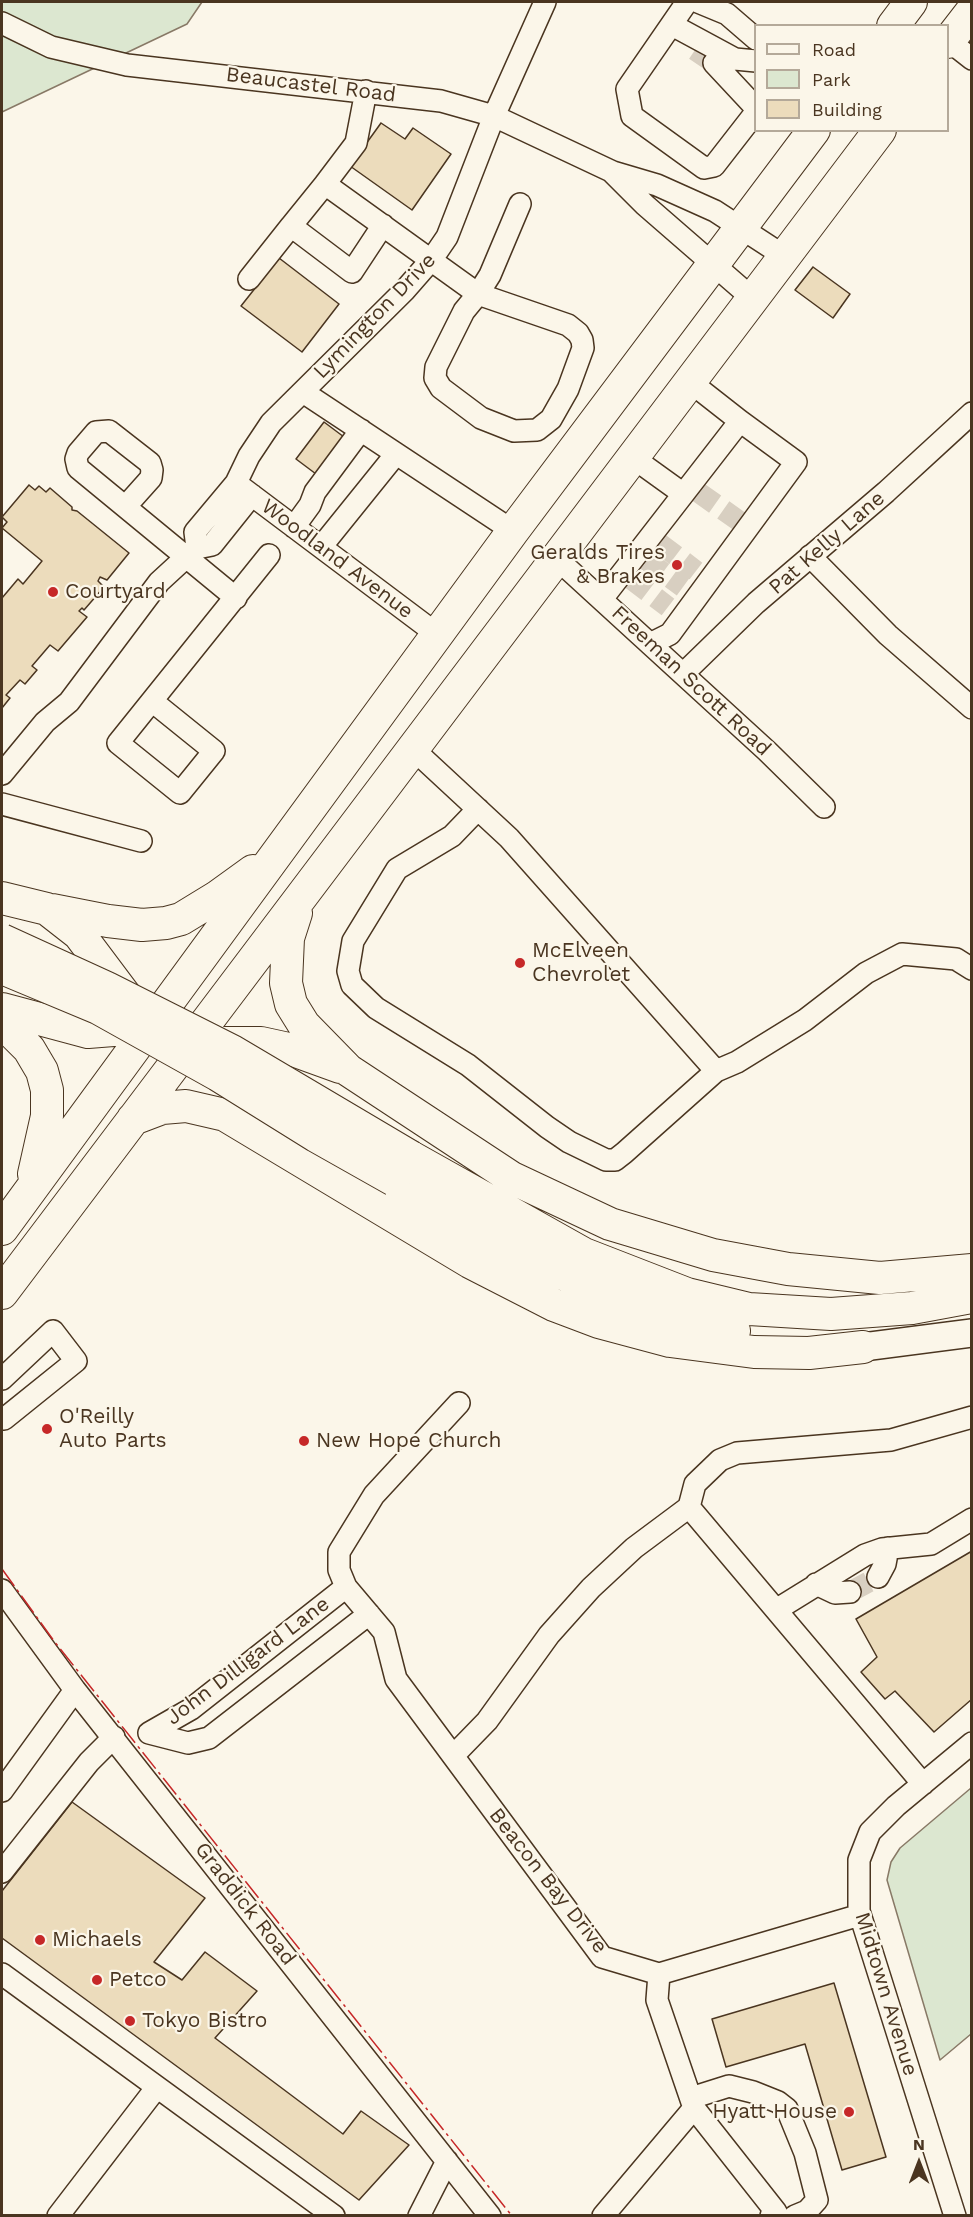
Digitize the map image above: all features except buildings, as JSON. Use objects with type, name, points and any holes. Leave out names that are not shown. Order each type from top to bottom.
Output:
[{"type":"highway","points":[[894,24],[911,2]]},
{"type":"highway","points":[[956,47],[972,11]]},
{"type":"highway","points":[[2,1229],[513,531],[812,132]]},
{"type":"highway","points":[[2,1293],[878,132]]},
{"type":"highway","points":[[2,898],[108,921],[142,925],[165,923],[181,919],[217,897],[273,856]]},
{"type":"highway","points":[[302,896],[288,938],[285,964],[291,1004],[304,1025],[348,1070],[512,1178],[610,1224],[712,1255],[788,1269],[880,1278],[972,1270]]},
{"type":"highway","points":[[47,909],[79,934],[115,985],[152,1027],[190,1044],[261,1043],[293,1050],[348,1070]]},
{"type":"highway","points":[[2,940],[107,988],[232,1051],[403,1168],[509,1248],[629,1305],[715,1328],[863,1347]]},
{"type":"highway","points":[[2,968],[99,1008],[218,1075],[316,1136],[403,1168],[584,1254],[687,1294],[749,1309],[831,1314],[912,1308],[972,1297]]},
{"type":"highway","points":[[2,1009],[88,1032],[152,1027]]},
{"type":"highway","points":[[2,1022],[29,1049],[42,1071],[47,1090],[47,1116],[41,1149],[29,1190]]},
{"type":"highway","points":[[190,1044],[226,1101],[250,1128]]},
{"type":"highway","points":[[133,1119],[162,1108],[186,1106],[217,1112],[250,1128],[277,1148],[470,1262],[554,1305],[598,1322],[670,1341],[754,1352],[809,1353],[863,1347]]},
{"type":"main road","points":[[863,1347],[972,1333]]},
{"type":"street","name":"Lymington Drive","points":[[192,552],[195,532],[244,489],[249,456],[271,423],[432,259],[447,237],[494,116],[545,2]]},
{"type":"street","points":[[687,2],[627,89],[633,116],[704,168],[714,166],[754,113]]},
{"type":"street","points":[[699,2],[728,14],[754,37]]},
{"type":"street","name":"Beaucastel Road","points":[[2,23],[51,47],[127,65],[441,101],[494,116],[613,172],[657,185],[715,211],[784,256]]},
{"type":"street","points":[[669,29],[695,50]]},
{"type":"street","points":[[669,29],[735,59],[754,61]]},
{"type":"street","points":[[714,63],[754,108]]},
{"type":"street","points":[[249,279],[356,143],[366,91]]},
{"type":"street","name":"Beaucastel Road","points":[[613,172],[713,266],[752,298]]},
{"type":"street","points":[[325,184],[478,294],[568,325],[578,333],[583,348],[568,389],[550,418],[537,430],[514,431],[481,418],[441,388],[435,378],[436,368],[464,311],[478,294],[490,275],[520,204]]},
{"type":"street","points":[[291,226],[352,272],[383,225]]},
{"type":"street","points":[[650,644],[670,634],[689,593],[796,462],[689,381]]},
{"type":"street","points":[[303,392],[513,531]]},
{"type":"street","name":"Pat Kelly Lane","points":[[684,674],[756,603],[886,492],[972,413]]},
{"type":"street","points":[[602,599],[641,557],[740,421]]},
{"type":"street","points":[[294,526],[310,505],[315,492],[361,430]]},
{"type":"street","points":[[321,547],[396,454]]},
{"type":"street","points":[[632,457],[694,486]]},
{"type":"street","name":"Woodland Avenue","points":[[244,489],[438,635]]},
{"type":"street","points":[[126,506],[192,552],[236,598]]},
{"type":"street","points":[[2,774],[45,722],[69,702],[159,582],[192,552]]},
{"type":"street","points":[[152,701],[214,751],[180,793],[118,743],[269,555]]},
{"type":"street","points":[[810,556],[888,635],[972,708]]},
{"type":"street","name":"Freeman Scott Road","points":[[556,558],[684,674],[824,807]]},
{"type":"street","points":[[413,749],[509,838],[716,1071]]},
{"type":"street","points":[[2,804],[141,841]]},
{"type":"street","points":[[478,809],[452,836],[397,869],[366,916],[348,956],[348,971],[352,985],[360,996],[468,1065],[569,1142],[606,1160],[615,1160],[624,1154],[716,1071],[737,1062],[804,1020],[866,973],[902,954],[956,959],[972,969]]},
{"type":"street","points":[[2,1379],[53,1331],[76,1361],[2,1419]]},
{"type":"street","points":[[346,1587],[339,1570],[339,1552],[351,1531],[374,1495],[459,1403]]},
{"type":"street","points":[[453,1756],[487,1721],[549,1635],[591,1588],[634,1548],[689,1507],[695,1484],[720,1460],[737,1453],[891,1440],[969,1421]]},
{"type":"street","points":[[689,1507],[922,1784]]},
{"type":"street","points":[[776,1610],[856,1559],[888,1548],[931,1544],[972,1519]]},
{"type":"street","points":[[878,1577],[885,1564],[888,1548]]},
{"type":"street","points":[[816,1584],[835,1593],[850,1592]]},
{"type":"street","name":"Beacon Bay Drive","points":[[346,1587],[384,1632],[396,1679],[602,1957],[658,1974]]},
{"type":"street","name":"John Dilligard Lane","points":[[117,1741],[150,1733],[191,1709],[346,1587]]},
{"type":"street","name":"Graddick Road","points":[[2,1590],[75,1690],[490,2216]]},
{"type":"street","name":"John Dilligard Lane","points":[[150,1733],[188,1743],[209,1738],[369,1614]]},
{"type":"street","points":[[2,1791],[75,1690]]},
{"type":"street","points":[[2,1872],[89,1762],[117,1741]]},
{"type":"street","name":"Midtown Avenue","points":[[954,2216],[860,1915],[858,1860],[870,1833],[922,1784],[972,1743]]},
{"type":"street","points":[[603,2216],[693,2103],[729,2086],[753,2092],[778,2102],[787,2109],[805,2153],[817,2200],[807,2211],[783,2215],[693,2103],[657,2000],[658,1974],[860,1915]]},
{"type":"street","points":[[2,1974],[334,2216]]},
{"type":"street","points":[[58,2216],[157,2087]]},
{"type":"street","points":[[418,2216],[447,2161]]},
{"type":"green space","points":[[2,2],[202,2],[187,24],[2,112]]},
{"type":"green space","points":[[971,1788],[971,2034],[940,2060],[887,1880],[891,1862],[900,1848]]},
{"type":"tunnel","points":[[695,50],[714,63]]},
{"type":"tunnel","points":[[698,492],[739,521]]},
{"type":"tunnel","points":[[659,543],[696,571]]},
{"type":"tunnel","points":[[646,560],[683,587]]},
{"type":"tunnel","points":[[631,579],[668,607]]},
{"type":"tunnel","points":[[850,1592],[878,1577]]},
{"type":"power","points":[[2,1569],[54,1641],[512,2216]]},
{"type":"place","name":"Geralds Tires & Brakes","points":[[677,565]]},
{"type":"place","name":"Courtyard","points":[[53,592]]},
{"type":"place","name":"McElveen Chevrolet","points":[[520,963]]},
{"type":"place","name":"O'Reilly Auto Parts","points":[[47,1429]]},
{"type":"place","name":"New Hope Church","points":[[304,1441]]},
{"type":"place","name":"Michaels","points":[[40,1940]]},
{"type":"place","name":"Petco","points":[[97,1980]]},
{"type":"place","name":"Tokyo Bistro","points":[[130,2021]]},
{"type":"place","name":"Hyatt House","points":[[849,2112]]}]
